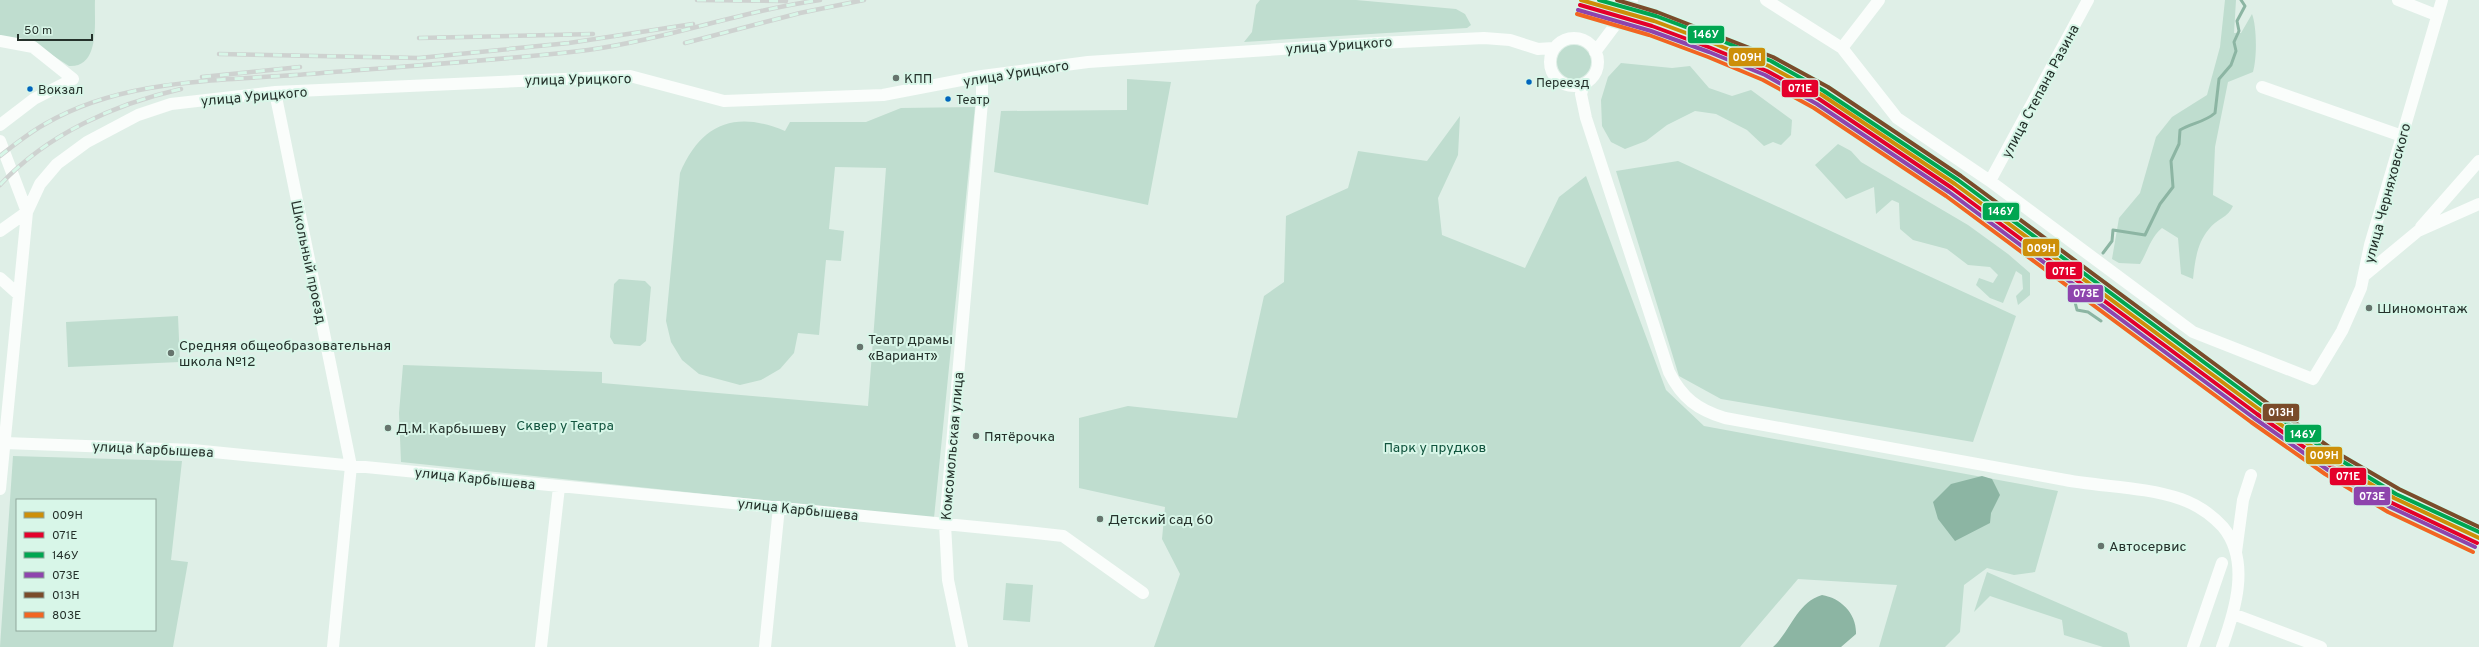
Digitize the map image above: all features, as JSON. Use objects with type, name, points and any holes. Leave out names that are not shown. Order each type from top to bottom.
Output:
[{"type":"street","points":[[1580,88],[1592,79],[1597,69],[1598,61],[1596,47],[1632,0]]},
{"type":"street","points":[[1766,0],[1842,48],[1896,118],[1990,181]]},
{"type":"street","points":[[1842,48],[1879,0]]},
{"type":"street","name":"улица Степана Разина","points":[[1990,181],[2088,0]]},
{"type":"street","points":[[2398,0],[2436,15]]},
{"type":"street","name":"улица Черняховского","points":[[1990,181],[2193,332],[2313,379],[2342,331],[2365,275],[2370,245],[2436,15],[2442,0]]},
{"type":"street","name":"улица Урицкого","points":[[0,489],[27,212],[40,184],[57,164],[87,142],[138,115],[171,104],[274,92],[630,76],[724,101],[883,96],[982,76],[1058,64],[1390,42],[1484,38],[1510,40],[1538,49]]},
{"type":"street","points":[[1580,88],[1566,84],[1557,78],[1552,70],[1550,60],[1553,48],[1559,42],[1574,38],[1596,47]]},
{"type":"street","points":[[0,41],[33,47],[73,79],[34,99],[0,125]]},
{"type":"street","points":[[1538,49],[1553,48]]},
{"type":"street","points":[[1538,49],[1550,60]]},
{"type":"street","name":"Комсомольская улица","points":[[962,647],[948,580],[945,524],[982,102],[982,76]]},
{"type":"street","points":[[2262,87],[2402,136]]},
{"type":"street","points":[[1580,88],[1586,118],[1595,149],[1669,372],[1682,394],[1696,407],[1733,419],[2082,484],[2180,499],[2211,515],[2229,536],[2236,554]]},
{"type":"street","name":"Школьный проезд","points":[[274,92],[351,466],[333,647]]},
{"type":"street","points":[[0,141],[27,212],[0,231]]},
{"type":"street","points":[[2365,275],[2418,231],[2479,161]]},
{"type":"street","points":[[2418,231],[2479,204]]},
{"type":"street","points":[[0,278],[18,294]]},
{"type":"street","name":"улица Карбышева","points":[[5,443],[177,449],[1064,536],[1143,593]]},
{"type":"street","points":[[2222,647],[2233,614],[2238,574],[2236,554],[2243,500],[2251,475]]},
{"type":"street","points":[[541,647],[558,487]]},
{"type":"street","points":[[765,647],[779,507]]},
{"type":"street","points":[[2193,647],[2222,563]]},
{"type":"street","points":[[2233,614],[2321,647]]},
{"type":"green space","points":[[0,0],[95,0],[95,30],[91,51],[86,59],[79,65],[69,66],[38,46],[0,39]]},
{"type":"green space","points":[[1260,0],[1356,0],[1456,9],[1465,14],[1471,25],[1467,28],[1244,42],[1252,32],[1256,5]]},
{"type":"green space","points":[[2225,0],[2236,0],[2234,33],[2241,33],[2252,14],[2256,34],[2253,72],[2228,82],[2215,147],[2213,195],[2233,206],[2228,213],[2205,234],[2199,246],[2193,279],[2181,274],[2178,238],[2162,228],[2152,240],[2140,264],[2119,263],[2112,259],[2119,218],[2140,193],[2156,137],[2172,117],[2207,95],[2220,47]]},
{"type":"green space","points":[[1574,45],[1580,46],[1586,50],[1590,56],[1590,68],[1586,74],[1580,78],[1574,79],[1568,78],[1562,74],[1558,68],[1557,62],[1558,56],[1562,50],[1568,46]]},
{"type":"green space","points":[[1621,63],[1672,68],[1690,66],[1709,88],[1732,96],[1751,90],[1792,120],[1791,135],[1781,145],[1773,142],[1764,146],[1747,130],[1716,114],[1695,111],[1667,125],[1646,141],[1625,149],[1611,142],[1602,126],[1601,100],[1608,77]]},
{"type":"green space","points":[[1127,79],[1171,82],[1148,205],[994,172],[1001,111],[1127,110]]},
{"type":"green space","name":"Сквер у Театра","points":[[975,107],[934,518],[401,462],[399,413],[403,365],[602,372],[602,383],[868,406],[886,168],[835,167],[829,229],[844,231],[841,261],[826,260],[819,335],[798,333],[794,353],[780,369],[761,380],[740,385],[699,374],[682,360],[671,342],[666,321],[680,173],[688,156],[698,143],[709,133],[722,126],[735,122],[750,122],[767,125],[785,131],[790,122],[866,122],[901,108]]},
{"type":"green space","name":"Парк у прудков","points":[[1460,116],[1458,155],[1438,198],[1442,235],[1525,268],[1559,197],[1586,176],[1666,390],[1704,426],[2058,491],[2035,572],[2014,575],[1987,568],[1964,585],[1960,632],[1945,647],[1879,647],[1897,585],[1798,579],[1740,647],[1154,647],[1180,574],[1162,539],[1165,507],[1079,488],[1079,418],[1128,406],[1237,418],[1264,296],[1284,282],[1286,216],[1348,188],[1358,151],[1427,161]]},
{"type":"green space","points":[[1838,144],[1851,151],[1861,162],[1968,225],[2008,254],[2030,273],[2030,295],[2018,305],[2016,296],[2023,289],[2022,275],[2016,271],[2003,303],[1990,298],[1976,285],[1979,278],[1993,283],[1998,275],[1990,267],[1968,265],[1947,249],[1913,240],[1900,229],[1899,203],[1892,200],[1876,214],[1874,187],[1846,199],[1815,165]]},
{"type":"green space","points":[[1678,161],[2016,316],[1973,442],[1721,399],[1679,376],[1616,171]]},
{"type":"green space","points":[[619,279],[645,281],[651,287],[646,341],[640,346],[614,344],[610,337],[614,284]]},
{"type":"green space","points":[[178,316],[180,362],[68,367],[66,322]]},
{"type":"green space","points":[[13,456],[182,461],[171,560],[188,562],[173,647],[0,647]]},
{"type":"green space","points":[[1987,572],[2127,633],[2130,647],[2103,647],[2064,635],[2062,620],[1990,596],[1974,612]]},
{"type":"green space","points":[[1006,583],[1033,585],[1030,622],[1003,620]]},
{"type":"shaded area","points":[[1982,476],[1992,479],[2000,495],[1991,513],[1990,523],[1955,541],[1938,519],[1933,502],[1951,484]]},
{"type":"shaded area","points":[[1822,595],[1841,603],[1846,608],[1854,620],[1856,634],[1841,647],[1773,647],[1806,604]]},
{"type":"waterway","points":[[2103,253],[2112,241],[2113,230],[2145,235],[2160,204],[2173,187],[2171,161],[2179,144],[2180,130],[2215,113],[2219,79],[2231,65],[2236,51],[2234,42],[2239,31],[2237,21],[2245,6],[2241,0]]},
{"type":"waterway","points":[[2079,287],[2074,298],[2077,310],[2088,312],[2101,321]]},
{"type":"railway","points":[[697,0],[786,1]]},
{"type":"railway","points":[[0,156],[39,127],[75,109],[107,98],[140,90],[173,84],[483,60],[588,50],[647,39],[762,11],[820,0]]},
{"type":"railway","points":[[685,43],[800,13],[864,0]]},
{"type":"railway","points":[[219,54],[419,58],[569,43],[693,24]]},
{"type":"railway","points":[[419,38],[593,34]]},
{"type":"railway","points":[[202,77],[300,67]]},
{"type":"railway","points":[[0,185],[39,151],[61,136],[83,124],[131,103],[181,89]]},
{"type":"transit line","name":"009Н","points":[[1581,0],[1654,21],[1713,43],[1769,66],[1822,95],[1955,184],[2260,410],[2334,462],[2394,498],[2479,538]]},
{"type":"transit line","name":"146У","points":[[1599,0],[1656,16],[1715,38],[1771,61],[1824,91],[1958,180],[2263,406],[2337,458],[2396,494],[2479,532]]},
{"type":"transit line","name":"013Н","points":[[1617,0],[1657,12],[1773,57],[1828,87],[1961,176],[2266,402],[2339,454],[2399,489],[2479,527]]},
{"type":"transit line","name":"071Е","points":[[1580,5],[1652,26],[1711,48],[1767,71],[1819,99],[1952,188],[2257,414],[2331,466],[2392,503],[2477,543]]},
{"type":"transit line","name":"073Е","points":[[1578,10],[1651,31],[1709,52],[1765,75],[1817,104],[1949,192],[2254,418],[2328,470],[2390,507],[2475,547]]},
{"type":"transit line","name":"803Е","points":[[1577,14],[1649,35],[1708,57],[1763,80],[1814,108],[1946,196],[2251,422],[2325,474],[2388,512],[2473,552]]},
{"type":"place","name":"КПП","points":[[896,78]]},
{"type":"place","name":"Переезд","points":[[1529,82]]},
{"type":"place","name":"Вокзал","points":[[30,89]]},
{"type":"place","name":"Театр","points":[[948,99]]},
{"type":"place","name":"Шиномонтаж","points":[[2369,308]]},
{"type":"place","name":"Театр драмы «Вариант»","points":[[860,347]]},
{"type":"place","name":"Средняя общеобразовательная школа №12","points":[[171,353]]},
{"type":"place","name":"Д.М. Карбышеву","points":[[388,428]]},
{"type":"place","name":"Пятёрочка","points":[[976,436]]},
{"type":"place","name":"Детский сад 60","points":[[1100,519]]},
{"type":"place","name":"Автосервис","points":[[2101,546]]}]
